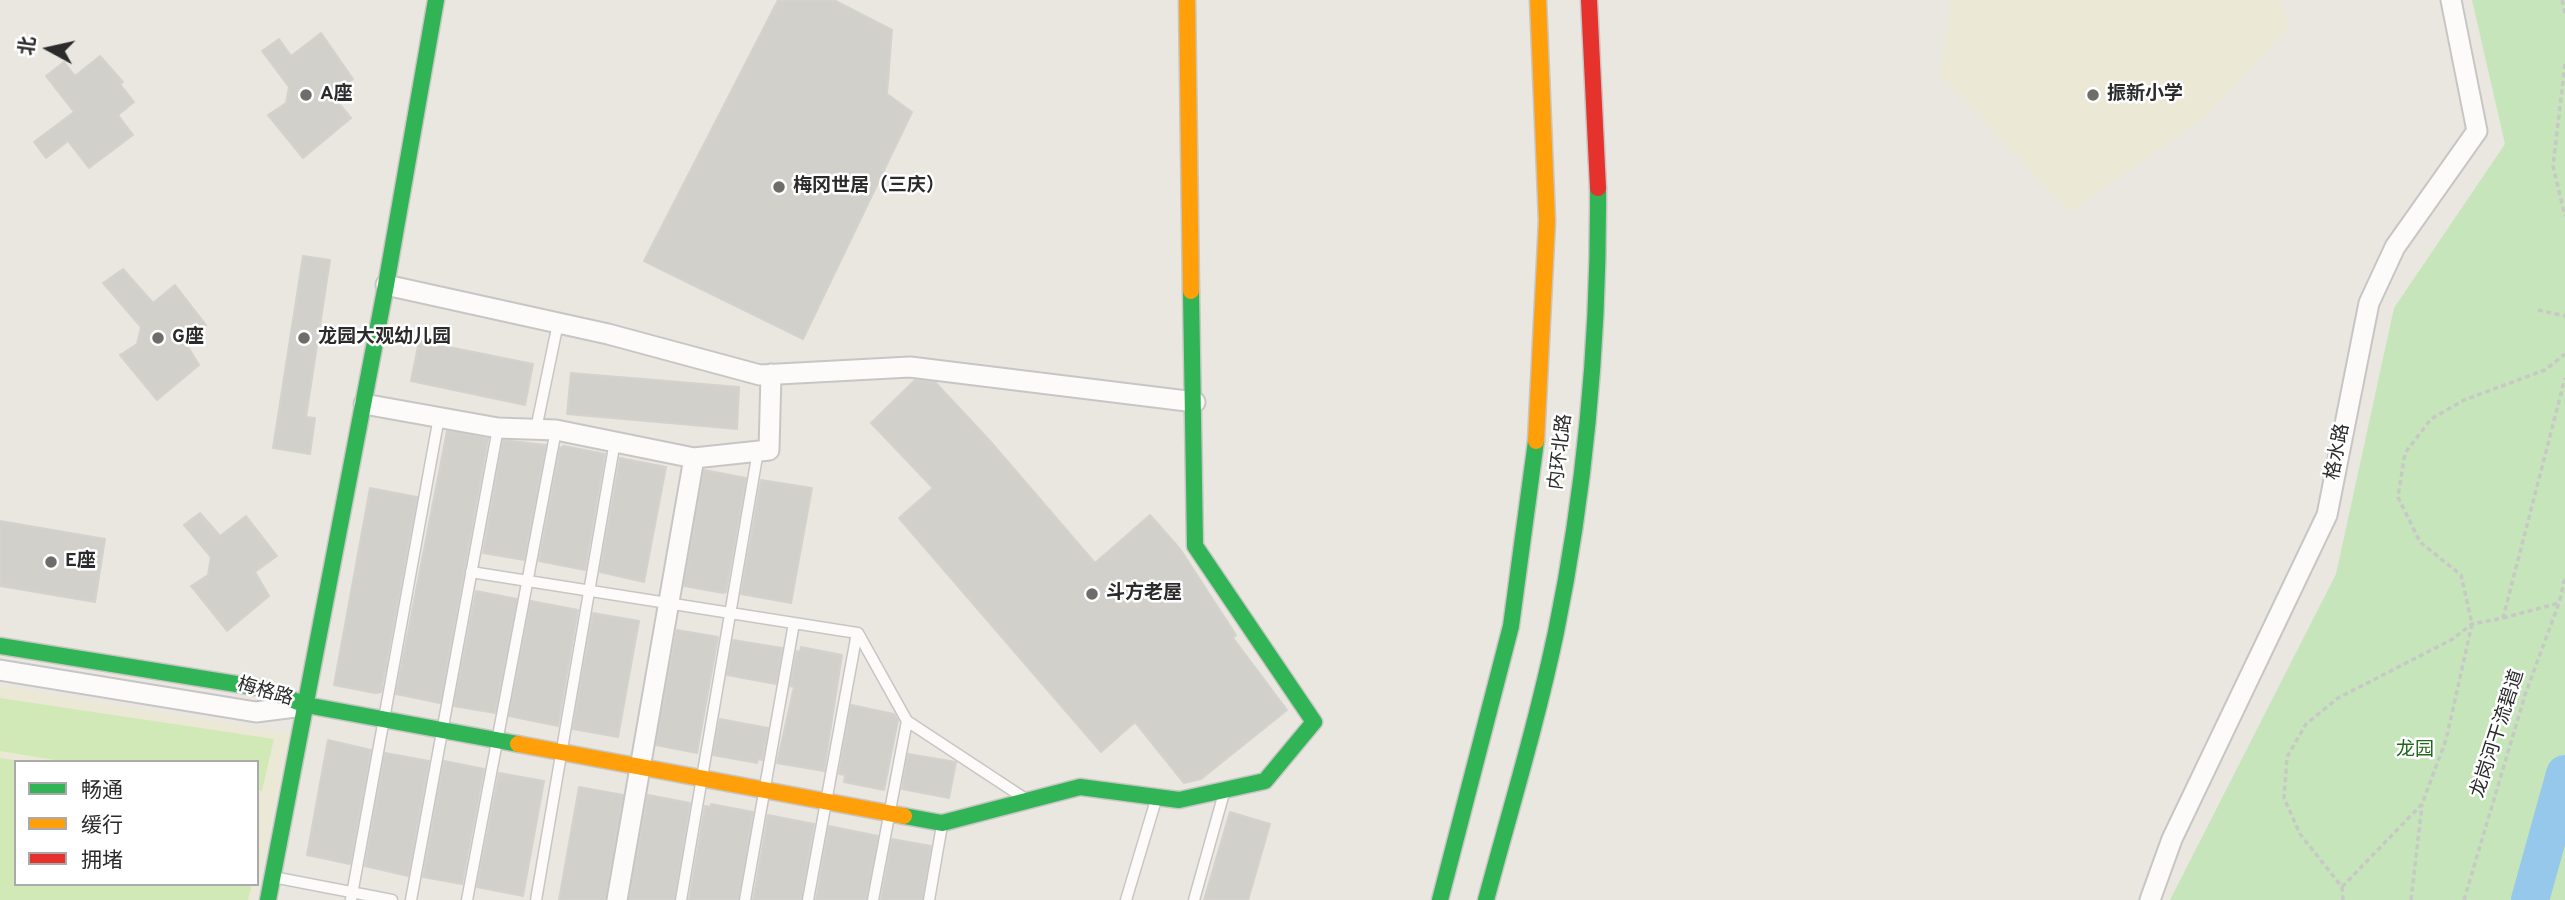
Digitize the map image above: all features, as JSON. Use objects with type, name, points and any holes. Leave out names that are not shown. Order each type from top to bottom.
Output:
[{"type":"street","points":[[268,900],[364,404],[436,0]]},
{"type":"street","points":[[306,705],[942,823],[1080,787],[1179,800],[1265,781],[1314,722],[1195,546],[1195,402],[1186,0]]},
{"type":"street","name":"内环北路","points":[[1440,900],[1491,708],[1518,589],[1535,466],[1546,347],[1549,226],[1545,95],[1538,0]]},
{"type":"street","name":"内环北路","points":[[1486,900],[1535,720],[1560,611],[1582,472],[1595,352],[1600,227],[1598,94],[1589,0]]},
{"type":"street","name":"格水路","points":[[2150,900],[2172,839],[2327,515],[2369,303],[2395,247],[2477,131],[2451,0]]},
{"type":"street","points":[[386,285],[558,323],[760,375],[911,368],[1195,402]]},
{"type":"street","points":[[364,404],[498,428],[546,429],[694,458],[769,450],[771,374]]},
{"type":"street","points":[[617,900],[694,458]]},
{"type":"street","name":"梅格路","points":[[0,646],[261,688],[306,705]]},
{"type":"street","name":"梅格路","points":[[0,670],[256,712],[306,705]]},
{"type":"lane","points":[[467,900],[527,581],[558,323]]},
{"type":"lane","points":[[352,896],[439,417]]},
{"type":"lane","points":[[411,900],[498,428]]},
{"type":"lane","points":[[536,900],[615,442]]},
{"type":"lane","points":[[681,900],[758,451]]},
{"type":"lane","points":[[471,572],[857,633]]},
{"type":"lane","points":[[745,900],[794,623]]},
{"type":"lane","points":[[857,633],[907,721],[1028,800]]},
{"type":"lane","points":[[808,900],[857,633]]},
{"type":"lane","points":[[873,900],[907,721]]},
{"type":"lane","points":[[1194,900],[1225,790]]},
{"type":"lane","points":[[1126,900],[1157,797]]},
{"type":"lane","points":[[929,900],[942,823]]},
{"type":"lane","points":[[273,877],[352,896],[392,900]]},
{"type":"path","points":[[2561,0],[2565,13]]},
{"type":"path","points":[[2565,64],[2553,166],[2565,216]]},
{"type":"path","points":[[2538,310],[2565,316]]},
{"type":"path","points":[[2412,900],[2422,804],[2446,740],[2472,624],[2460,575],[2420,542],[2398,497],[2405,453],[2431,419],[2464,400],[2545,370],[2565,354]]},
{"type":"path","points":[[2503,618],[2565,378]]},
{"type":"path","name":"龙岗河干流碧道","points":[[2463,900],[2525,695],[2559,603],[2565,578]]},
{"type":"path","points":[[2343,900],[2342,887],[2300,834],[2284,798],[2287,757],[2306,724],[2338,698],[2451,640],[2472,624],[2559,603]]},
{"type":"path","points":[[2342,887],[2422,804]]},
{"type":"shaded area","name":"振新小学","points":[[1952,0],[2279,0],[2290,26],[2207,116],[2070,212],[1940,74]]},
{"type":"shaded area","points":[[0,686],[290,734],[259,877],[259,760],[14,760],[14,886],[257,886],[254,900],[0,900]]},
{"type":"green space","name":"龙园","points":[[2472,0],[2565,0],[2565,900],[2170,900],[2336,574],[2394,308],[2505,144]]},
{"type":"green space","points":[[0,698],[274,739],[262,791],[259,790],[259,760],[55,760],[0,751]]},
{"type":"green space","points":[[0,758],[14,760],[14,886],[252,886],[248,900],[0,900]]},
{"type":"building","name":"梅冈世居（三庆）","points":[[778,0],[834,0],[892,30],[887,94],[912,112],[803,339],[644,261]]},
{"type":"building","name":"A座","points":[[321,33],[353,79],[332,95],[351,118],[303,158],[268,115],[286,103],[289,87],[262,51],[279,39],[291,56]]},
{"type":"building","points":[[100,56],[123,82],[120,84],[134,102],[118,115],[133,135],[89,168],[68,141],[46,158],[34,142],[74,112],[46,76],[64,62],[75,76]]},
{"type":"building","name":"龙园大观幼儿园","points":[[303,256],[330,260],[306,417],[315,418],[310,454],[273,448]]},
{"type":"building","name":"G座","points":[[123,269],[153,303],[175,285],[206,325],[185,342],[199,365],[157,400],[120,355],[137,344],[141,327],[103,283]]},
{"type":"building","points":[[419,341],[533,364],[525,405],[411,381]]},
{"type":"building","points":[[571,373],[739,387],[737,429],[567,414]]},
{"type":"building","name":"斗方老屋","points":[[915,380],[935,382],[990,441],[1095,563],[1150,515],[1180,549],[1236,635],[1233,638],[1287,710],[1201,779],[1184,783],[1135,722],[1101,752],[899,518],[933,488],[871,423]]},
{"type":"building","points":[[447,431],[488,439],[440,703],[396,694]]},
{"type":"building","points":[[503,440],[546,445],[524,560],[483,553]]},
{"type":"building","points":[[564,446],[605,454],[585,570],[539,561],[560,448]]},
{"type":"building","points":[[620,458],[666,467],[644,582],[600,572]]},
{"type":"building","points":[[704,470],[746,478],[726,592],[723,593],[684,586]]},
{"type":"building","points":[[761,480],[812,488],[791,603],[741,594]]},
{"type":"building","points":[[370,488],[417,497],[381,692],[375,693],[334,685]]},
{"type":"building","points":[[200,513],[220,536],[246,516],[277,556],[255,572],[269,596],[227,631],[191,586],[208,575],[211,557],[184,525]]},
{"type":"building","name":"E座","points":[[0,521],[105,539],[95,602],[0,586]]},
{"type":"building","points":[[476,591],[517,599],[495,713],[454,706]]},
{"type":"building","points":[[531,601],[578,610],[558,726],[509,716]]},
{"type":"building","points":[[593,613],[639,621],[618,737],[573,729]]},
{"type":"building","points":[[677,630],[718,637],[697,753],[656,745]]},
{"type":"building","points":[[733,640],[782,648],[776,684],[727,675]]},
{"type":"building","points":[[801,647],[842,655],[824,771],[777,763],[794,687],[790,686],[797,651],[800,652]]},
{"type":"building","points":[[851,705],[894,714],[898,720],[884,790],[844,782],[845,775],[839,774]]},
{"type":"building","points":[[720,719],[768,728],[762,760],[758,759],[757,763],[713,755]]},
{"type":"building","points":[[328,740],[371,750],[350,864],[307,855]]},
{"type":"building","points":[[385,753],[429,761],[408,876],[365,866]]},
{"type":"building","points":[[908,754],[956,762],[949,798],[902,789]]},
{"type":"building","points":[[444,761],[484,769],[462,884],[423,877]]},
{"type":"building","points":[[499,773],[544,781],[523,896],[477,887]]},
{"type":"building","points":[[579,787],[623,795],[605,900],[559,900]]},
{"type":"building","points":[[648,795],[690,803],[674,900],[629,900]]},
{"type":"building","points":[[711,804],[753,812],[738,900],[689,900],[705,806],[710,807]]},
{"type":"building","points":[[1230,812],[1270,824],[1248,900],[1204,900]]},
{"type":"building","points":[[768,815],[814,824],[801,900],[753,900]]},
{"type":"building","points":[[829,826],[878,836],[866,900],[816,900]]},
{"type":"building","points":[[892,839],[931,846],[922,900],[881,900]]},
{"type":"waterway","points":[[2530,900],[2565,774]]},
{"type":"traffic: fast","points":[[268,900],[386,285],[436,0]]},
{"type":"traffic: fast","points":[[1486,900],[1549,666],[1575,522],[1593,355],[1598,188]]},
{"type":"traffic: fast","points":[[904,816],[942,823],[1080,787],[1179,800],[1265,781],[1314,722],[1195,546],[1191,291]]},
{"type":"traffic: fast","points":[[1440,900],[1511,626],[1536,441]]},
{"type":"traffic: fast","points":[[0,646],[261,688],[306,705],[518,744]]},
{"type":"traffic: slow","points":[[1187,0],[1191,291]]},
{"type":"traffic: slow","points":[[1536,441],[1547,221],[1538,0]]},
{"type":"traffic: slow","points":[[518,744],[904,816]]},
{"type":"traffic: jam","points":[[1589,0],[1598,188]]},
{"type":"place","name":"A座","points":[[306,95]]},
{"type":"place","name":"振新小学","points":[[2093,95]]},
{"type":"place","name":"梅冈世居（三庆）","points":[[779,187]]},
{"type":"place","name":"G座","points":[[158,338]]},
{"type":"place","name":"龙园大观幼儿园","points":[[304,338]]},
{"type":"place","name":"E座","points":[[51,562]]},
{"type":"place","name":"斗方老屋","points":[[1092,594]]}]
